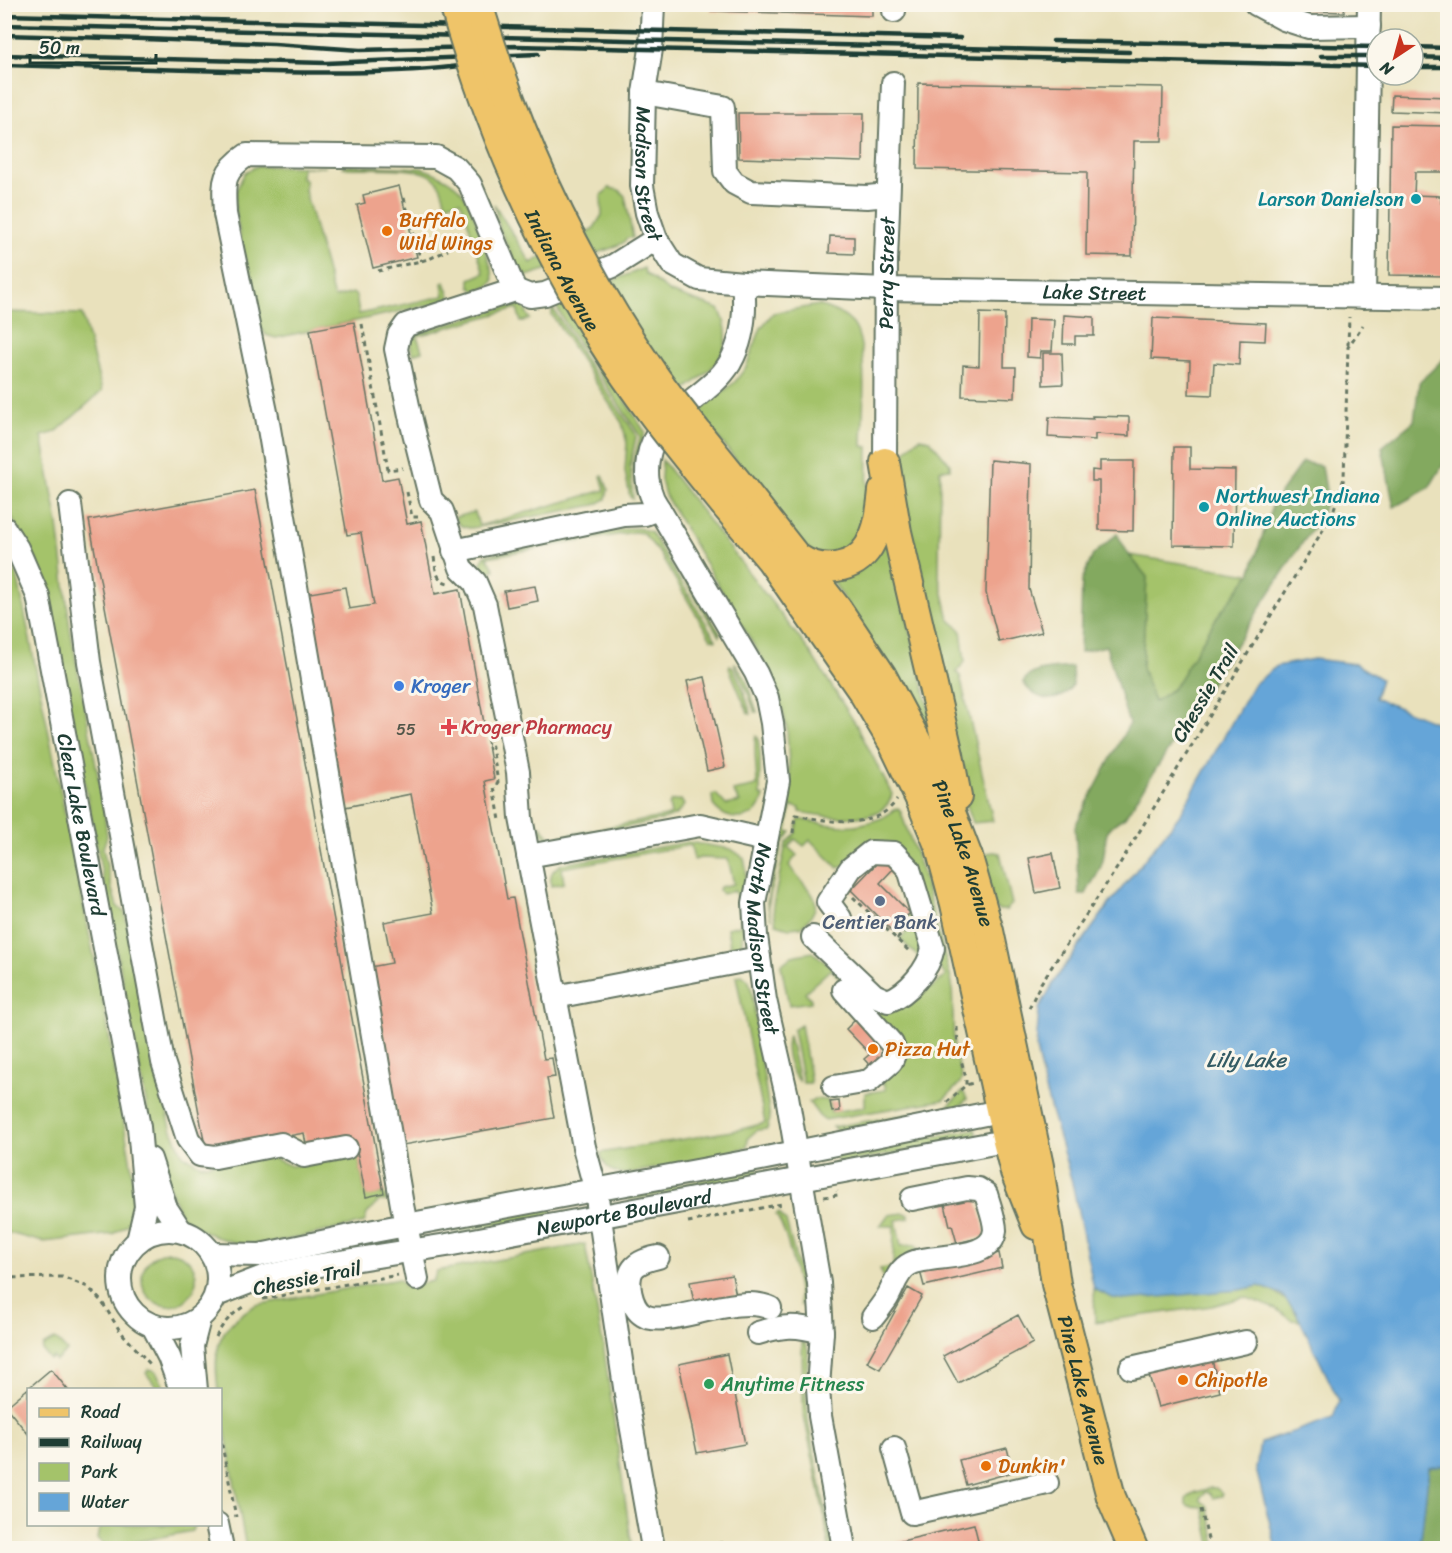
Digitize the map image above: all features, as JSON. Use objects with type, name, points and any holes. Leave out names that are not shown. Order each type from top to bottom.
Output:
[{"type":"main road","name":"Indiana Avenue","points":[[454,4],[471,62],[491,117],[514,174],[554,257],[614,358],[670,436],[734,497]]},
{"type":"main road","name":"Indiana Avenue","points":[[478,4],[492,52],[512,105],[575,245],[620,322],[734,497]]},
{"type":"main road","points":[[798,558],[808,565],[824,569],[840,567],[855,560],[868,548],[881,513],[885,462]]},
{"type":"main road","points":[[885,462],[897,532],[949,755],[968,856]]},
{"type":"main road","name":"Pine Lake Avenue","points":[[734,497],[798,558],[838,610],[882,676],[941,787],[968,856],[988,931],[1019,1138],[1039,1166],[1054,1272],[1113,1506],[1133,1548]]},
{"type":"main road","name":"Pine Lake Avenue","points":[[734,497],[771,560],[863,692],[892,741],[919,797],[940,848],[1013,1109]]},
{"type":"main road","name":"Pine Lake Avenue","points":[[1113,1506],[1115,1548]]},
{"type":"street","name":"Madison Street","points":[[653,4],[651,50],[644,93],[642,186],[647,213],[656,239],[672,264],[699,279],[743,283]]},
{"type":"street","points":[[1256,4],[1284,19],[1309,27],[1369,15],[1364,297]]},
{"type":"street","name":"Perry Street","points":[[885,462],[886,289],[893,83]]},
{"type":"street","points":[[644,93],[723,106],[725,171],[734,183],[751,192],[867,197],[888,195]]},
{"type":"street","points":[[408,1277],[411,1250],[267,417],[225,214],[224,183],[232,165],[247,155],[436,158],[456,168],[470,184],[515,290]]},
{"type":"street","points":[[653,1548],[627,1401],[596,1191],[585,1148],[528,856],[521,818],[518,772],[485,605],[475,582],[443,549],[442,511],[431,500],[396,349],[399,335],[406,325],[515,290],[530,296],[544,294],[613,266],[656,239]]},
{"type":"street","name":"Lake Street","points":[[743,283],[886,289],[1312,294],[1448,298]]},
{"type":"street","name":"North Madison Street","points":[[743,283],[746,306],[740,343],[729,365],[658,432],[649,453],[647,479],[648,487],[659,509],[741,646],[767,698],[772,723],[778,781],[754,903],[756,936],[765,1000],[787,1096],[819,1283],[822,1332],[818,1387],[820,1416],[844,1548]]},
{"type":"street","points":[[70,504],[89,662],[163,1062],[188,1139],[200,1155],[214,1157],[281,1144],[304,1156],[346,1148]]},
{"type":"street","points":[[443,549],[624,515],[645,514],[659,509]]},
{"type":"street","name":"Clear Lake Boulevard","points":[[4,528],[17,548],[38,596],[139,1127],[146,1207],[138,1241]]},
{"type":"street","points":[[528,856],[700,825],[765,840]]},
{"type":"street","points":[[813,937],[874,995],[888,1001],[899,997],[931,957],[933,948],[909,869],[894,853],[871,852],[851,868],[828,902],[840,918]]},
{"type":"street","points":[[555,997],[759,958]]},
{"type":"street","points":[[834,1087],[869,1081],[891,1062],[895,1052],[892,1044],[844,990]]},
{"type":"street","name":"Newporte Boulevard","points":[[212,1254],[260,1255],[1013,1109]]},
{"type":"street","name":"Clear Lake Boulevard","points":[[139,1127],[166,1208],[181,1231]]},
{"type":"street","name":"Newporte Boulevard","points":[[216,1294],[263,1277],[308,1267],[600,1216],[1019,1138]]},
{"type":"street","points":[[873,1317],[888,1297],[900,1272],[909,1264],[985,1248],[991,1242],[995,1230],[986,1194],[978,1189],[967,1188],[912,1199]]},
{"type":"street","points":[[166,1230],[181,1231],[198,1240],[212,1254],[219,1274],[216,1294],[210,1308],[199,1319],[177,1328],[165,1329],[145,1322],[131,1311],[122,1295],[120,1273],[123,1261],[138,1241],[151,1233],[166,1230]]},
{"type":"street","points":[[650,1260],[633,1269],[629,1281],[633,1305],[642,1315],[658,1317],[742,1303],[759,1303],[770,1308]]},
{"type":"street","points":[[196,1388],[192,1346],[199,1319]]},
{"type":"street","points":[[153,1326],[169,1357],[181,1388]]},
{"type":"street","points":[[758,1333],[778,1327],[800,1326],[822,1332]]},
{"type":"street","points":[[1131,1368],[1246,1342]]},
{"type":"street","points":[[894,1448],[912,1513],[1047,1483]]},
{"type":"street","points":[[222,1548],[227,1522]]},
{"type":"path","points":[[405,198],[421,261]]},
{"type":"path","points":[[378,271],[421,261],[448,250]]},
{"type":"path","points":[[397,261],[398,267]]},
{"type":"path","name":"Chessie Trail","points":[[1028,1011],[1041,983],[1119,865],[1332,514],[1344,478],[1349,316]]},
{"type":"path","points":[[362,324],[388,470],[403,468],[405,478]]},
{"type":"path","points":[[1348,347],[1363,325]]},
{"type":"path","points":[[406,487],[412,517],[427,516]]},
{"type":"path","points":[[443,549],[438,577],[443,582],[454,584]]},
{"type":"path","points":[[492,732],[489,738],[498,782],[494,788],[500,820]]},
{"type":"path","points":[[795,815],[831,822],[860,821],[884,814],[897,800]]},
{"type":"path","points":[[793,833],[796,809]]},
{"type":"path","points":[[839,883],[926,966]]},
{"type":"path","points":[[897,939],[905,931],[898,924]]},
{"type":"path","points":[[957,1025],[958,1049],[966,1085]]},
{"type":"path","points":[[682,1223],[770,1207]]},
{"type":"path","points":[[4,1278],[62,1277],[88,1287],[102,1302],[120,1331],[150,1364]]},
{"type":"path","name":"Chessie Trail","points":[[257,1300],[408,1277]]},
{"type":"path","name":"Chessie Trail","points":[[215,1340],[222,1325],[233,1314],[249,1304]]},
{"type":"path","points":[[222,1460],[227,1522]]},
{"type":"path","points":[[1201,1509],[1210,1548]]},
{"type":"green space","points":[[343,165],[421,168],[439,175],[456,186],[473,212],[492,270],[493,281],[488,287],[477,292],[470,287],[470,279],[484,273],[463,207],[460,201],[446,204],[441,187],[434,178],[406,169],[349,168]]},
{"type":"green space","points":[[257,166],[325,167],[302,167],[301,178],[305,179],[305,191],[334,298],[353,293],[356,296],[359,314],[444,296],[442,283],[445,282],[450,296],[448,301],[276,338],[266,335],[255,321],[252,277],[242,251],[235,205],[236,191],[245,172]]},
{"type":"green space","points":[[609,188],[619,190],[625,196],[633,238],[627,238],[623,243],[612,248],[527,276],[520,273],[500,230],[494,204],[531,263],[594,228],[602,215],[601,196]]},
{"type":"green space","points":[[644,268],[645,273],[670,292],[719,309],[725,324],[724,350],[718,360],[699,379],[676,396],[609,282]]},
{"type":"green space","points":[[560,299],[645,432],[635,467],[637,496],[633,465],[640,437],[566,324],[555,304]]},
{"type":"green space","points":[[522,304],[530,319],[521,322],[517,308],[417,336],[422,351],[413,354],[411,342],[419,332]]},
{"type":"green space","points":[[819,305],[845,317],[858,333],[863,363],[862,446],[868,447],[863,538],[833,559],[807,550],[698,412],[735,382],[746,367],[761,328],[773,313]]},
{"type":"green space","points":[[552,307],[635,433],[630,465],[633,499],[630,497],[625,471],[627,443],[622,423],[552,315]]},
{"type":"green space","points":[[4,312],[82,314],[102,391],[56,432],[42,436],[58,524],[70,629],[103,802],[107,836],[103,848],[117,906],[125,913],[148,1035],[171,1128],[183,1155],[201,1165],[266,1155],[291,1166],[358,1156],[366,1196],[384,1193],[387,1201],[379,1201],[367,1214],[364,1223],[268,1244],[239,1244],[216,1237],[192,1225],[181,1216],[156,1154],[49,598],[36,559],[5,506]]},
{"type":"green space","points":[[1447,355],[1447,458],[1429,488],[1394,507],[1382,447],[1414,421],[1419,383]]},
{"type":"green space","points":[[920,438],[930,440],[950,464],[950,469],[940,470],[939,577],[949,619],[961,630],[965,662],[956,672],[960,676],[993,821],[973,823],[967,806],[897,468],[908,448]]},
{"type":"green space","points":[[662,460],[810,652],[857,726],[892,794],[887,805],[878,812],[866,816],[823,816],[800,812],[800,808],[791,806],[787,831],[791,832],[782,844],[768,906],[771,919],[767,903],[773,862],[790,784],[787,729],[779,696],[765,664],[665,495],[661,480]]},
{"type":"green space","points":[[1302,462],[1322,466],[1327,496],[1321,517],[1125,817],[1108,830],[1100,868],[1086,894],[1079,894],[1075,826],[1129,724],[1106,646],[1080,652],[1082,580],[1093,555],[1117,534],[1129,555],[1147,577],[1142,668],[1154,702],[1174,688],[1217,617],[1250,574],[1273,503]]},
{"type":"green space","points":[[603,475],[608,489],[606,499],[595,505],[472,528],[462,526],[455,517],[475,512],[479,526],[605,490],[601,476]]},
{"type":"green space","points":[[885,524],[940,756],[831,578]]},
{"type":"green space","points":[[640,528],[651,532],[716,640],[711,639],[660,554],[643,533],[634,532],[487,557],[495,570],[481,573],[480,571],[480,564],[485,555]]},
{"type":"green space","points":[[660,540],[667,546],[720,633],[719,636]]},
{"type":"green space","points":[[1129,555],[1250,574],[1217,617],[1174,688],[1154,702],[1142,668],[1147,577]]},
{"type":"green space","points":[[4,556],[17,575],[105,1012],[132,1171],[133,1221],[113,1234],[43,1242],[5,1232]]},
{"type":"green space","points":[[735,663],[745,677],[757,712],[755,712]]},
{"type":"green space","points":[[730,665],[743,689],[751,714],[748,713],[729,668]]},
{"type":"green space","points":[[1072,667],[1073,685],[1063,695],[1056,698],[1040,697],[1030,691],[1023,682],[1027,677],[1039,671]]},
{"type":"green space","points":[[756,736],[760,754],[760,795],[764,796],[761,805],[749,816],[734,818],[726,816],[713,805],[712,795],[716,794],[726,805],[740,802],[733,791],[757,786]]},
{"type":"green space","points":[[681,800],[684,805],[680,811],[662,820],[554,841],[547,838],[540,830],[541,826],[551,838],[667,816],[671,814],[669,805],[671,801]]},
{"type":"green space","points":[[898,808],[922,871],[952,983],[954,1050],[962,1078],[943,1100],[824,1120],[809,1102],[814,1099],[828,1100],[831,1112],[865,1107],[865,1093],[886,1090],[884,1083],[877,1083],[896,1066],[864,1005],[831,969],[805,992],[811,1002],[789,1005],[781,965],[792,956],[813,952],[876,1005],[922,980],[931,988],[946,976],[938,966],[899,849],[838,868],[810,840],[804,846],[795,839],[788,847],[797,855],[789,865],[813,895],[815,909],[801,927],[789,928],[776,924],[773,905],[786,844],[796,833],[799,819],[831,825],[860,824],[882,818]]},
{"type":"green space","points":[[688,842],[731,849],[744,858],[746,869],[742,945],[735,952],[731,951],[727,928],[741,925],[735,891],[722,894],[719,890],[720,887],[734,884],[728,859],[700,858],[694,860],[691,845],[562,868],[564,883],[551,886],[552,872],[562,864]]},
{"type":"green space","points":[[987,853],[1000,853],[1012,904],[1006,910],[998,910],[995,907],[982,860]]},
{"type":"green space","points":[[910,913],[922,940],[921,957],[900,939],[908,931],[900,923]]},
{"type":"green space","points":[[742,975],[751,987],[770,1119],[767,1129],[757,1130],[748,1138],[747,1147],[695,1161],[625,1174],[612,1170],[603,1162],[600,1153],[738,1130],[765,1123],[736,976]]},
{"type":"green space","points":[[801,1025],[811,1083],[803,1083],[793,1030]]},
{"type":"green space","points":[[789,1036],[799,1081],[788,1060],[786,1047]]},
{"type":"green space","points":[[963,1091],[967,1099],[944,1115],[837,1132],[833,1127],[943,1108]]},
{"type":"green space","points":[[975,1129],[977,1138],[838,1164],[836,1155]]},
{"type":"green space","points":[[758,1169],[760,1178],[630,1200],[626,1198],[626,1195]]},
{"type":"green space","points":[[552,1207],[553,1215],[458,1233],[448,1230],[448,1227]]},
{"type":"green space","points":[[779,1213],[786,1221],[803,1285],[805,1301],[800,1305],[795,1272],[785,1233],[776,1215]]},
{"type":"green space","points":[[905,1213],[909,1215],[909,1218],[896,1220],[901,1246],[914,1245],[918,1248],[888,1278],[884,1278],[880,1269],[893,1267],[894,1226],[880,1226],[888,1215]]},
{"type":"green space","points":[[585,1244],[604,1350],[632,1548],[246,1548],[222,1414],[222,1388],[218,1388],[216,1362],[220,1340],[226,1330],[243,1313],[256,1305],[399,1279],[405,1287],[433,1281],[437,1271]]},
{"type":"green space","points":[[169,1252],[188,1260],[196,1279],[188,1298],[169,1306],[150,1298],[142,1279],[150,1260]]},
{"type":"green space","points":[[1259,1286],[1284,1299],[1300,1321],[1292,1320],[1276,1309],[1245,1297],[1212,1306],[1095,1322],[1094,1289],[1113,1298],[1239,1290]]},
{"type":"green space","points":[[55,1339],[67,1351],[56,1361],[53,1357],[50,1360],[42,1350],[43,1346]]},
{"type":"green space","points":[[802,1341],[808,1351],[806,1394],[809,1426],[833,1548],[829,1548],[803,1411]]},
{"type":"green space","points":[[149,1369],[156,1371],[164,1388],[157,1388],[146,1373]]},
{"type":"green space","points":[[1447,1465],[1447,1513],[1441,1548],[1420,1548],[1429,1468]]},
{"type":"green space","points":[[1216,1488],[1222,1493],[1222,1496],[1213,1498],[1205,1492],[1200,1498],[1207,1505],[1217,1548],[1212,1548],[1203,1507],[1186,1504],[1186,1499],[1194,1493]]},
{"type":"green space","points":[[104,1526],[194,1526],[192,1531],[109,1547],[97,1539],[99,1529]]},
{"type":"water","name":"Lily Lake","points":[[1314,659],[1356,664],[1381,679],[1375,698],[1447,727],[1448,1465],[1429,1468],[1420,1548],[1276,1548],[1256,1469],[1260,1443],[1333,1418],[1339,1401],[1296,1312],[1281,1294],[1259,1286],[1239,1290],[1125,1300],[1113,1298],[1094,1289],[1072,1182],[1045,1090],[1036,1049],[1039,1009],[1055,980],[1107,907],[1179,816],[1253,685],[1277,666]]},
{"type":"building","points":[[712,4],[872,4],[872,16],[711,11]]},
{"type":"building","points":[[1287,4],[1345,4],[1344,12],[1310,11]]},
{"type":"building","points":[[918,83],[1163,87],[1162,141],[1134,141],[1132,256],[1086,255],[1087,172],[917,169]]},
{"type":"building","points":[[1392,95],[1448,97],[1448,113],[1391,111]]},
{"type":"building","points":[[738,113],[864,113],[863,162],[739,158]]},
{"type":"building","name":"Larson Danielson","points":[[1391,125],[1448,126],[1448,172],[1415,172],[1414,195],[1441,196],[1441,203],[1448,203],[1448,276],[1389,275]]},
{"type":"building","name":"Buffalo Wild Wings","points":[[399,186],[417,257],[373,268],[357,205],[365,203],[363,195]]},
{"type":"building","points":[[830,236],[854,237],[854,254],[829,253]]},
{"type":"building","points":[[980,313],[1005,314],[1004,367],[1016,367],[1015,398],[962,396],[963,365],[979,366]]},
{"type":"building","points":[[1064,315],[1094,317],[1094,336],[1075,336],[1075,344],[1063,344]]},
{"type":"building","points":[[1153,318],[1266,323],[1265,341],[1240,340],[1239,365],[1214,363],[1212,395],[1189,394],[1190,361],[1151,359]]},
{"type":"building","points":[[1028,319],[1054,320],[1052,351],[1041,351],[1040,358],[1027,357]]},
{"type":"building","points":[[354,322],[382,480],[398,477],[407,524],[421,521],[435,594],[460,589],[494,779],[485,781],[507,899],[513,898],[544,1059],[552,1058],[555,1077],[547,1078],[554,1118],[403,1145],[370,967],[392,963],[384,922],[433,913],[411,794],[340,808],[304,594],[345,587],[349,609],[374,605],[361,533],[347,535],[310,330]]},
{"type":"building","points":[[1043,353],[1062,353],[1063,384],[1043,385]]},
{"type":"building","points":[[1092,416],[1129,417],[1129,436],[1095,434],[1095,440],[1048,437],[1049,417],[1093,419]]},
{"type":"building","name":"Northwest Indiana Online Auctions","points":[[1174,447],[1190,447],[1190,469],[1235,470],[1234,546],[1173,545]]},
{"type":"building","points":[[990,460],[1031,464],[1029,589],[1042,632],[999,642],[986,593]]},
{"type":"building","points":[[1100,461],[1134,461],[1133,531],[1099,530],[1099,481],[1092,481],[1092,470],[1100,471]]},
{"type":"building","points":[[255,490],[384,1193],[366,1197],[355,1141],[307,1150],[304,1133],[206,1151],[89,520]]},
{"type":"building","points":[[535,586],[538,601],[507,607],[504,591]]},
{"type":"building","points":[[705,677],[725,767],[707,771],[687,681]]},
{"type":"building","points":[[1053,853],[1060,888],[1036,893],[1029,858]]},
{"type":"building","name":"Centier Bank","points":[[882,858],[893,869],[880,883],[910,913],[892,931],[851,890]]},
{"type":"building","name":"Pizza Hut","points":[[854,1021],[864,1022],[882,1043],[881,1055],[885,1060],[874,1070],[864,1059],[870,1054],[846,1029]]},
{"type":"building","points":[[839,1101],[840,1111],[832,1112],[830,1102]]},
{"type":"building","points":[[976,1195],[986,1236],[957,1243],[944,1200]]},
{"type":"building","points":[[999,1253],[1002,1268],[924,1286],[920,1271]]},
{"type":"building","points":[[732,1275],[736,1296],[694,1303],[690,1282]]},
{"type":"building","points":[[908,1288],[922,1296],[880,1369],[867,1362]]},
{"type":"building","points":[[1018,1315],[1033,1343],[958,1383],[943,1356]]},
{"type":"building","name":"Chipotle","points":[[1210,1352],[1220,1392],[1158,1407],[1147,1368]]},
{"type":"building","points":[[727,1354],[745,1444],[697,1453],[679,1364]]},
{"type":"building","points":[[51,1369],[66,1388],[28,1388]]},
{"type":"building","points":[[27,1389],[27,1433],[6,1407]]},
{"type":"building","name":"Dunkin'","points":[[1007,1448],[1013,1472],[966,1485],[959,1460]]},
{"type":"building","points":[[974,1524],[980,1548],[872,1548]]},
{"type":"building","points":[[722,1542],[723,1545],[729,1543],[730,1548],[700,1548],[699,1546]]},
{"type":"railway","points":[[4,15],[960,38]]},
{"type":"railway","points":[[4,25],[1129,52]]},
{"type":"railway","points":[[4,35],[274,44],[360,50],[517,46],[1365,66]]},
{"type":"railway","points":[[1053,41],[1365,47]]},
{"type":"railway","points":[[1425,47],[1448,48]]},
{"type":"railway","points":[[4,55],[326,63],[538,54]]},
{"type":"railway","points":[[1321,56],[1365,56]]},
{"type":"railway","points":[[1425,57],[1448,58]]},
{"type":"railway","points":[[4,65],[318,73],[379,72],[469,65]]},
{"type":"railway","points":[[1425,67],[1448,67]]},
{"type":"place","name":"Larson Danielson","points":[[1416,199]]},
{"type":"place","name":"Buffalo Wild Wings","points":[[387,231]]},
{"type":"place","name":"Northwest Indiana Online Auctions","points":[[1204,507]]},
{"type":"place","name":"Kroger","points":[[399,686]]},
{"type":"place","name":"Kroger Pharmacy","points":[[449,727]]},
{"type":"place","name":"Centier Bank","points":[[880,901]]},
{"type":"place","name":"Pizza Hut","points":[[873,1049]]},
{"type":"place","name":"Chipotle","points":[[1183,1380]]},
{"type":"place","name":"Anytime Fitness","points":[[709,1384]]},
{"type":"place","name":"Dunkin'","points":[[986,1466]]}]
